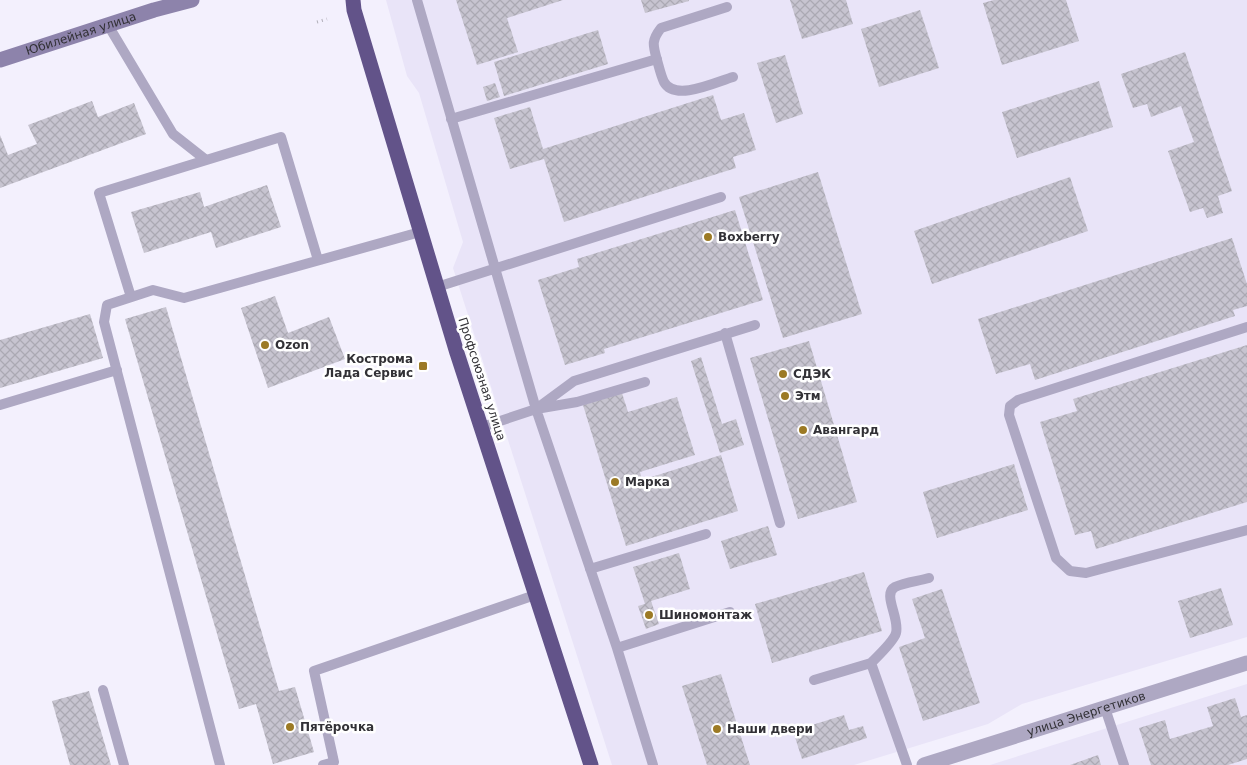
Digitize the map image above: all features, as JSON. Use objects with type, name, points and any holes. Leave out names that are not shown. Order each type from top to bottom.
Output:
[{"type":"highway","name":"Профсоюзная улица","points":[[353,0],[437,287],[591,765]]},
{"type":"street","points":[[154,10],[168,0]]},
{"type":"street","name":"Юбилейная улица","points":[[0,60],[154,10],[192,0]]},
{"type":"street","name":"улица Энергетиков","points":[[931,764],[1247,663]]},
{"type":"lane","points":[[416,0],[536,409],[617,648],[653,765]]},
{"type":"lane","points":[[726,7],[661,28],[654,37],[653,47],[664,83],[674,91],[684,92],[733,77]]},
{"type":"lane","points":[[108,25],[174,134],[206,160]]},
{"type":"lane","points":[[451,119],[657,59]]},
{"type":"lane","points":[[131,297],[99,193],[281,137],[318,260]]},
{"type":"lane","points":[[437,287],[721,197]]},
{"type":"lane","points":[[220,765],[104,322],[107,305],[153,290],[184,298],[420,232]]},
{"type":"lane","points":[[536,409],[574,381],[755,325]]},
{"type":"lane","points":[[1247,328],[1018,400],[1010,406],[1009,415],[1056,558],[1070,572],[1086,573],[1247,530]]},
{"type":"lane","points":[[725,333],[780,524]]},
{"type":"lane","points":[[0,405],[117,370]]},
{"type":"lane","points":[[482,427],[536,409],[578,402],[645,382]]},
{"type":"lane","points":[[590,569],[706,534]]},
{"type":"lane","points":[[814,680],[872,663],[896,636],[898,623],[889,596],[891,590],[896,586],[929,578]]},
{"type":"lane","points":[[323,765],[334,762],[314,671],[535,595]]},
{"type":"lane","points":[[617,648],[730,612]]},
{"type":"lane","points":[[872,663],[907,765]]},
{"type":"lane","points":[[103,690],[124,765]]},
{"type":"lane","points":[[1104,708],[1124,765]]},
{"type":"path","points":[[316,22],[327,19]]},
{"type":"shaded area","points":[[386,0],[1247,0],[1247,637],[1022,704],[988,724],[854,765],[612,765],[453,268],[463,242],[419,93],[407,76]]},
{"type":"shaded area","points":[[1247,684],[1247,765],[990,765]]},
{"type":"building","points":[[456,0],[563,0],[507,18],[518,52],[477,65]]},
{"type":"building","points":[[641,0],[689,0],[689,1],[645,13]]},
{"type":"building","points":[[790,0],[846,0],[853,24],[802,39]]},
{"type":"building","points":[[994,0],[1066,0],[1079,41],[1002,65],[983,3]]},
{"type":"building","points":[[920,10],[939,68],[879,87],[861,29]]},
{"type":"building","points":[[598,30],[608,64],[504,96],[494,62]]},
{"type":"building","points":[[1185,52],[1232,191],[1218,196],[1223,213],[1207,218],[1203,208],[1190,212],[1168,151],[1194,142],[1181,106],[1151,117],[1147,104],[1133,108],[1121,74]]},
{"type":"building","points":[[785,55],[803,114],[776,123],[757,63]]},
{"type":"building","points":[[1099,81],[1113,127],[1017,158],[1002,112]]},
{"type":"building","points":[[495,83],[500,97],[487,101],[483,87]]},
{"type":"building","points":[[713,95],[721,120],[744,113],[756,150],[733,157],[736,168],[564,222],[544,159],[510,169],[494,118],[530,107],[543,149]]},
{"type":"building","points":[[92,101],[98,117],[134,103],[146,134],[0,188],[0,135],[8,155],[37,144],[28,125]]},
{"type":"building","points":[[818,172],[862,314],[783,338],[739,197]]},
{"type":"building","points":[[1070,177],[1088,231],[932,284],[914,231]]},
{"type":"building","points":[[267,185],[281,227],[216,248],[211,232],[144,253],[131,212],[200,192],[204,207]]},
{"type":"building","points":[[735,210],[763,300],[604,349],[605,353],[565,365],[538,280],[579,267],[577,259]]},
{"type":"building","points":[[1232,238],[1247,284],[1247,306],[1233,310],[1235,316],[1035,380],[1030,364],[996,374],[978,319]]},
{"type":"building","points":[[275,296],[288,333],[329,317],[345,359],[268,388],[241,308]]},
{"type":"building","points":[[166,307],[279,691],[295,687],[314,752],[273,764],[256,704],[239,709],[125,319]]},
{"type":"building","points":[[90,314],[103,358],[0,388],[0,340]]},
{"type":"building","name":"Авангард","points":[[809,341],[857,502],[798,519],[750,358]]},
{"type":"building","points":[[1247,345],[1247,502],[1096,549],[1091,531],[1075,535],[1040,422],[1077,411],[1073,399]]},
{"type":"building","points":[[701,357],[722,424],[736,419],[744,445],[720,453],[691,361]]},
{"type":"building","points":[[622,393],[628,412],[677,397],[695,455],[640,472],[642,480],[721,455],[738,511],[626,546],[583,405]]},
{"type":"building","points":[[1014,464],[1028,510],[937,538],[923,492]]},
{"type":"building","points":[[768,526],[777,555],[730,569],[721,541]]},
{"type":"building","points":[[679,553],[690,589],[651,601],[659,624],[646,629],[638,606],[645,604],[633,567]]},
{"type":"building","points":[[864,572],[882,631],[772,663],[755,604]]},
{"type":"building","points":[[1221,588],[1233,625],[1190,638],[1178,601]]},
{"type":"building","points":[[942,589],[980,703],[923,721],[899,647],[925,638],[912,599]]},
{"type":"building","name":"Наши двери","points":[[721,674],[750,765],[707,765],[682,686]]},
{"type":"building","points":[[89,691],[111,765],[70,765],[52,701]]},
{"type":"building","points":[[1235,698],[1241,717],[1247,715],[1247,759],[1228,765],[1151,765],[1139,728],[1165,720],[1170,739],[1213,726],[1207,707]]},
{"type":"building","points":[[844,715],[849,730],[863,726],[867,738],[802,759],[793,731]]},
{"type":"building","points":[[1098,755],[1101,765],[1070,765]]},
{"type":"place","name":"Boxberry","points":[[708,237]]},
{"type":"place","name":"Ozon","points":[[265,345]]},
{"type":"place","name":"Кострома Лада Сервис","points":[[423,366]]},
{"type":"place","name":"СДЭК","points":[[783,374]]},
{"type":"place","name":"Этм","points":[[785,396]]},
{"type":"place","name":"Авангард","points":[[803,430]]},
{"type":"place","name":"Марка","points":[[615,482]]},
{"type":"place","name":"Шиномонтаж","points":[[649,615]]},
{"type":"place","name":"Пятёрочка","points":[[290,727]]},
{"type":"place","name":"Наши двери","points":[[717,729]]}]
